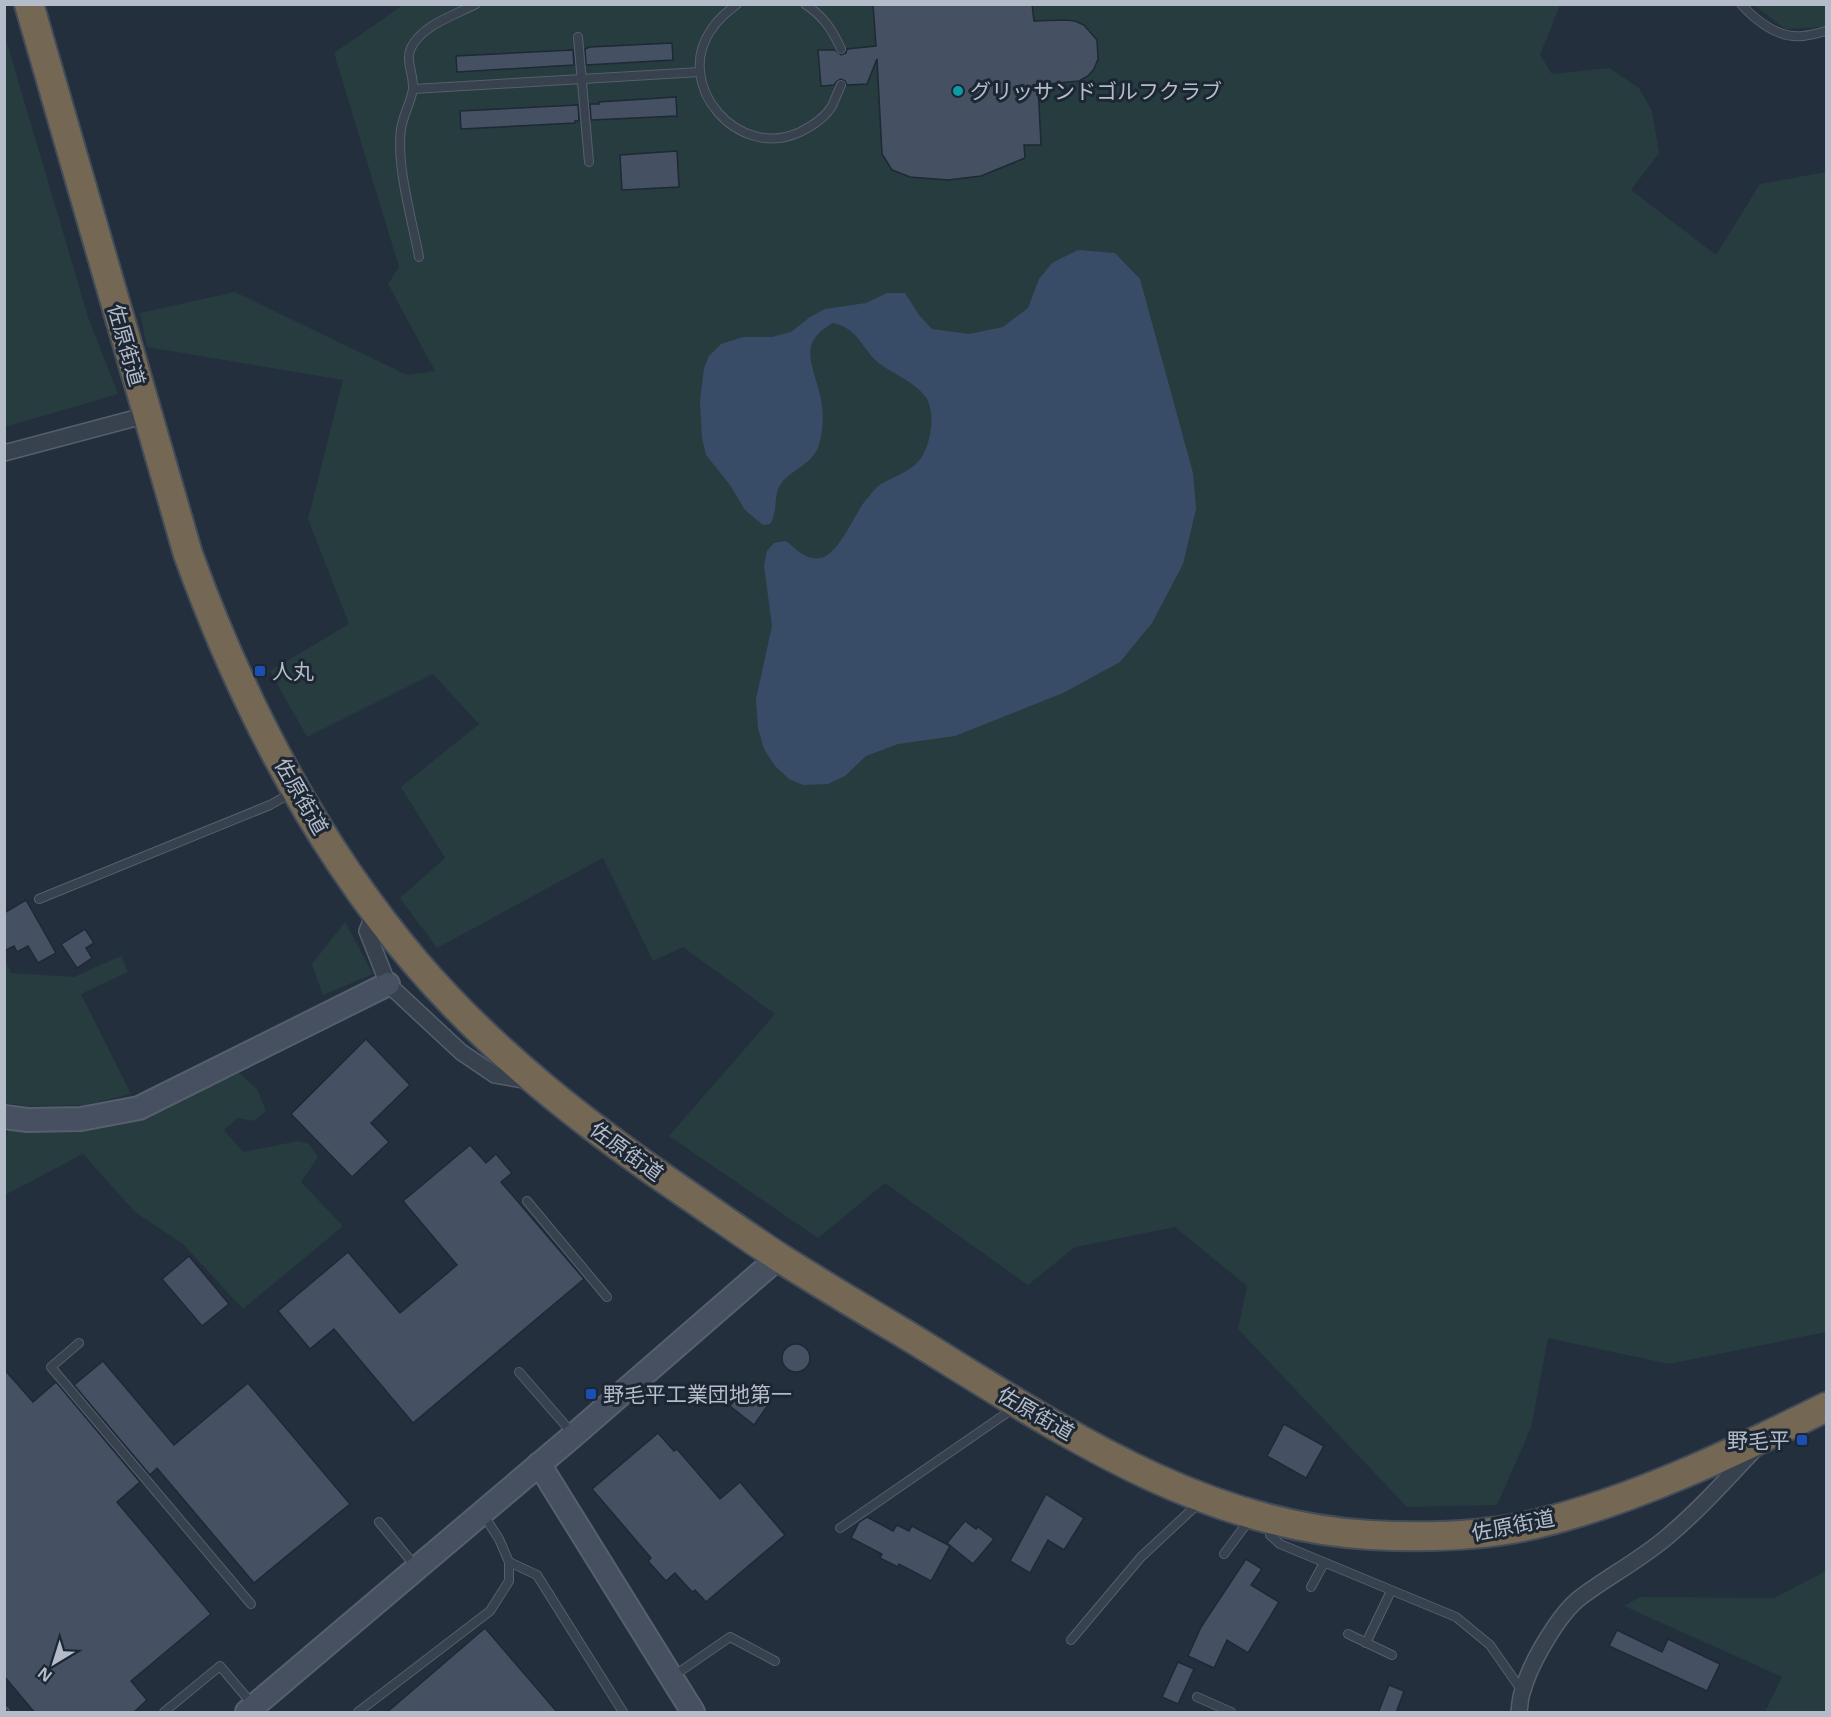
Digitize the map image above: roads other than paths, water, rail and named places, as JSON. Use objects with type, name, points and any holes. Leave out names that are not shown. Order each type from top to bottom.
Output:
[{"type":"highway","name":"佐原街道","points":[[29,4],[188,554],[206,602],[264,729],[316,823],[375,911],[414,961],[480,1032],[538,1083],[615,1145],[779,1257],[1020,1404],[1133,1469],[1182,1491],[1262,1518],[1327,1532],[1372,1535],[1436,1536],[1485,1533],[1537,1524],[1605,1503],[1658,1483],[1827,1407]]},
{"type":"street","points":[[4,453],[147,415]]},
{"type":"street","points":[[375,911],[367,930],[388,984],[461,1052],[495,1075],[538,1083]]},
{"type":"street","points":[[4,1117],[28,1120],[81,1119],[140,1108],[388,984]]},
{"type":"street","points":[[250,1710],[574,1435],[779,1257]]},
{"type":"street","points":[[1519,1713],[1522,1691],[1532,1665],[1558,1623],[1579,1599],[1639,1560],[1669,1536],[1773,1433]]},
{"type":"street","points":[[539,1464],[693,1713]]},
{"type":"lane","points":[[419,257],[401,162],[401,129],[413,89],[409,55],[412,46],[424,33],[442,20],[476,4]]},
{"type":"lane","points":[[737,4],[722,15],[709,32],[702,51],[700,72],[706,97],[721,117],[741,132],[765,138],[790,136],[813,125],[831,108],[841,85]]},
{"type":"lane","points":[[805,4],[826,22],[841,50]]},
{"type":"lane","points":[[1740,4],[1750,14],[1777,32],[1801,37],[1827,31]]},
{"type":"lane","points":[[578,37],[589,162]]},
{"type":"lane","points":[[413,89],[700,72]]},
{"type":"lane","points":[[39,899],[270,805],[297,790]]},
{"type":"lane","points":[[527,1201],[607,1297]]},
{"type":"lane","points":[[79,1343],[51,1367],[251,1604]]},
{"type":"lane","points":[[519,1372],[574,1435]]},
{"type":"lane","points":[[840,1528],[1020,1404]]},
{"type":"lane","points":[[1071,1640],[1141,1557],[1168,1529],[1204,1499]]},
{"type":"lane","points":[[358,1713],[490,1611],[509,1581],[509,1562],[483,1512]]},
{"type":"lane","points":[[1224,1554],[1262,1518],[1270,1534],[1280,1544],[1456,1617],[1490,1645],[1522,1691]]},
{"type":"lane","points":[[379,1522],[417,1568]]},
{"type":"lane","points":[[509,1562],[537,1575],[623,1713]]},
{"type":"lane","points":[[1311,1587],[1324,1563]]},
{"type":"lane","points":[[1366,1643],[1391,1591]]},
{"type":"lane","points":[[1348,1635],[1392,1655]]},
{"type":"lane","points":[[672,1677],[729,1637],[775,1661]]},
{"type":"lane","points":[[164,1713],[220,1666],[250,1710]]},
{"type":"lane","points":[[1197,1697],[1230,1713]]},
{"type":"water","points":[[1078,250],[1115,253],[1140,279],[1193,473],[1196,509],[1183,564],[1152,623],[1120,662],[1063,693],[955,736],[898,744],[866,756],[845,776],[828,784],[803,785],[789,779],[775,766],[764,749],[758,728],[756,699],[772,626],[764,566],[767,551],[774,543],[786,541],[811,558],[828,555],[840,542],[865,501],[877,487],[912,467],[921,458],[929,441],[931,411],[929,403],[920,391],[910,382],[880,364],[849,330],[833,323],[822,330],[815,337],[810,353],[823,411],[819,445],[812,457],[783,481],[776,496],[773,519],[770,524],[763,525],[745,510],[730,485],[706,455],[702,438],[700,401],[704,368],[709,356],[721,344],[743,337],[772,337],[791,332],[825,309],[866,303],[887,293],[905,293],[919,315],[932,329],[969,334],[1003,327],[1028,308],[1039,279],[1052,263]]},
{"type":"place","name":"グリッサンドゴルフクラブ","points":[[958,91]]},
{"type":"place","name":"人丸","points":[[260,671]]},
{"type":"place","name":"野毛平工業団地第一","points":[[591,1394]]},
{"type":"place","name":"野毛平","points":[[1802,1440]]}]
